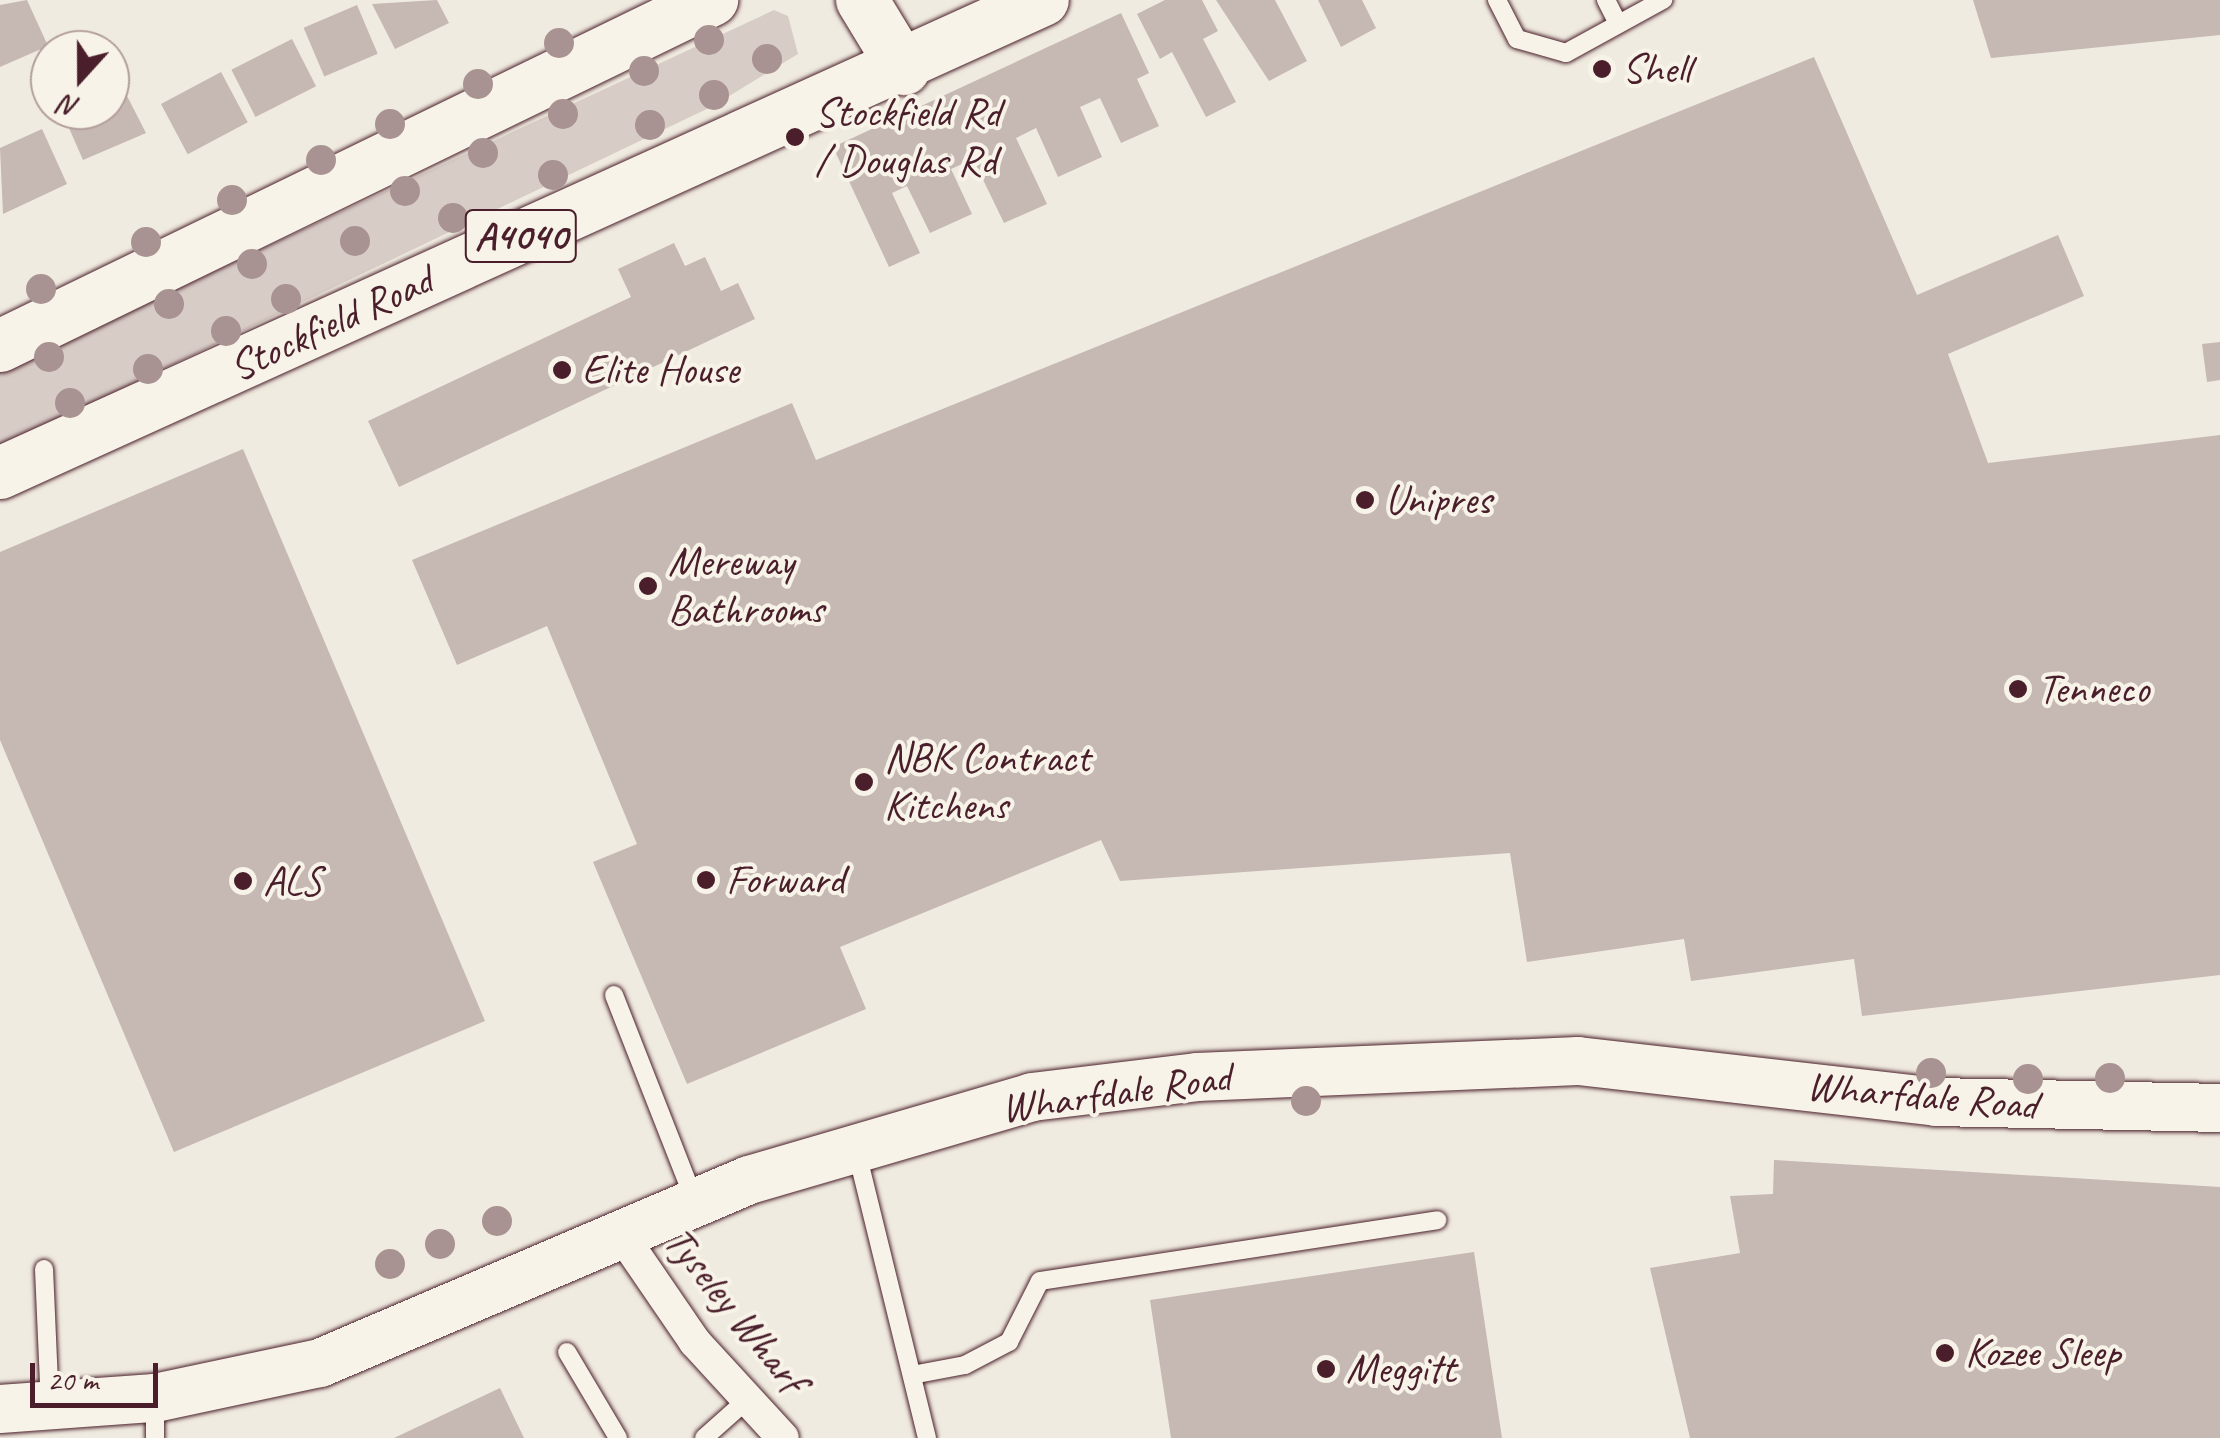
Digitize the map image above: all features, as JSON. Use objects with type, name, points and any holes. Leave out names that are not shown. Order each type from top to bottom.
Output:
[{"type":"main road","points":[[0,346],[712,0]]},
{"type":"main road","points":[[862,0],[904,69]]},
{"type":"main road","name":"Stockfield Road","points":[[0,473],[904,69],[1043,0]]},
{"type":"main road","name":"Wharfdale Road","points":[[0,1409],[50,1406],[155,1418],[320,1364],[695,1202],[856,1148],[1087,1090],[1578,1061],[1936,1102],[2220,1108]]},
{"type":"street","name":"Tyseley Wharf","points":[[621,1234],[695,1342],[783,1438]]},
{"type":"lane","points":[[1496,0],[1517,38],[1536,50],[1566,53],[1663,0]]},
{"type":"lane","points":[[1606,0],[1618,24]]},
{"type":"lane","points":[[614,995],[695,1202]]},
{"type":"lane","points":[[856,1148],[927,1438]]},
{"type":"lane","points":[[912,1375],[965,1365],[1009,1342],[1040,1280],[1437,1220]]},
{"type":"lane","points":[[44,1269],[50,1406]]},
{"type":"lane","points":[[567,1352],[618,1438]]},
{"type":"lane","points":[[704,1438],[748,1399]]},
{"type":"shaded area","points":[[774,10],[788,16],[798,54],[713,106],[0,447],[0,371]]},
{"type":"building","points":[[27,0],[41,30],[30,30],[30,54],[0,67],[0,5]]},
{"type":"building","points":[[437,0],[449,23],[395,49],[372,4]]},
{"type":"building","points":[[1165,0],[1202,0],[1218,31],[1203,39],[1236,102],[1206,117],[1172,52],[1160,59],[1137,14]]},
{"type":"building","points":[[1216,0],[1275,0],[1307,61],[1269,81]]},
{"type":"building","points":[[1318,0],[1362,0],[1376,28],[1341,47]]},
{"type":"building","points":[[1973,0],[2220,0],[2220,35],[1991,58]]},
{"type":"building","points":[[357,5],[378,54],[324,76],[304,28]]},
{"type":"building","points":[[1121,13],[1149,73],[1137,79],[1159,126],[1121,143],[1100,98],[1080,107],[1102,157],[1058,177],[1036,128],[1016,138],[1047,204],[1004,223],[973,159],[951,169],[972,214],[930,233],[907,186],[892,193],[920,253],[889,267],[833,147]]},
{"type":"building","points":[[292,39],[316,86],[255,117],[231,70]]},
{"type":"building","points":[[1814,57],[1917,295],[2058,235],[2084,296],[1948,354],[1988,463],[2220,435],[2220,975],[1862,1016],[1854,959],[1691,981],[1684,939],[1527,962],[1510,853],[1120,881],[1101,840],[840,947],[866,1009],[687,1084],[593,862],[637,844],[547,626],[457,665],[412,560],[792,403],[816,460]]},
{"type":"building","points":[[221,72],[248,122],[188,154],[161,104]]},
{"type":"building","points":[[130,102],[146,133],[83,160],[70,130],[130,130]]},
{"type":"building","points":[[42,130],[67,184],[3,214],[0,148]]},
{"type":"building","name":"Elite House","points":[[674,243],[685,266],[705,257],[721,291],[738,283],[755,319],[399,487],[368,421],[631,297],[618,269]]},
{"type":"building","points":[[2220,342],[2220,380],[2207,382],[2202,344]]},
{"type":"building","name":"ALS","points":[[243,449],[485,1021],[174,1152],[0,740],[0,552]]},
{"type":"building","name":"Kozee Sleep","points":[[1774,1160],[2220,1187],[2220,1438],[1690,1438],[1650,1268],[1740,1253],[1730,1196],[1773,1194]]},
{"type":"building","name":"Meggitt","points":[[1474,1252],[1502,1438],[1171,1438],[1150,1300]]},
{"type":"building","points":[[500,1388],[524,1438],[394,1438]]},
{"type":"place","name":"Shell","points":[[1602,69]]},
{"type":"place","name":"Stockfield Rd / Douglas Rd","points":[[795,137]]},
{"type":"place","name":"Elite House","points":[[562,370]]},
{"type":"place","name":"Unipres","points":[[1365,500]]},
{"type":"place","name":"Mereway Bathrooms","points":[[648,586]]},
{"type":"place","name":"Tenneco","points":[[2018,689]]},
{"type":"place","name":"NBK Contract Kitchens","points":[[864,782]]},
{"type":"place","name":"Forward","points":[[706,880]]},
{"type":"place","name":"ALS","points":[[243,881]]},
{"type":"place","name":"Kozee Sleep","points":[[1945,1353]]},
{"type":"place","name":"Meggitt","points":[[1326,1369]]}]
